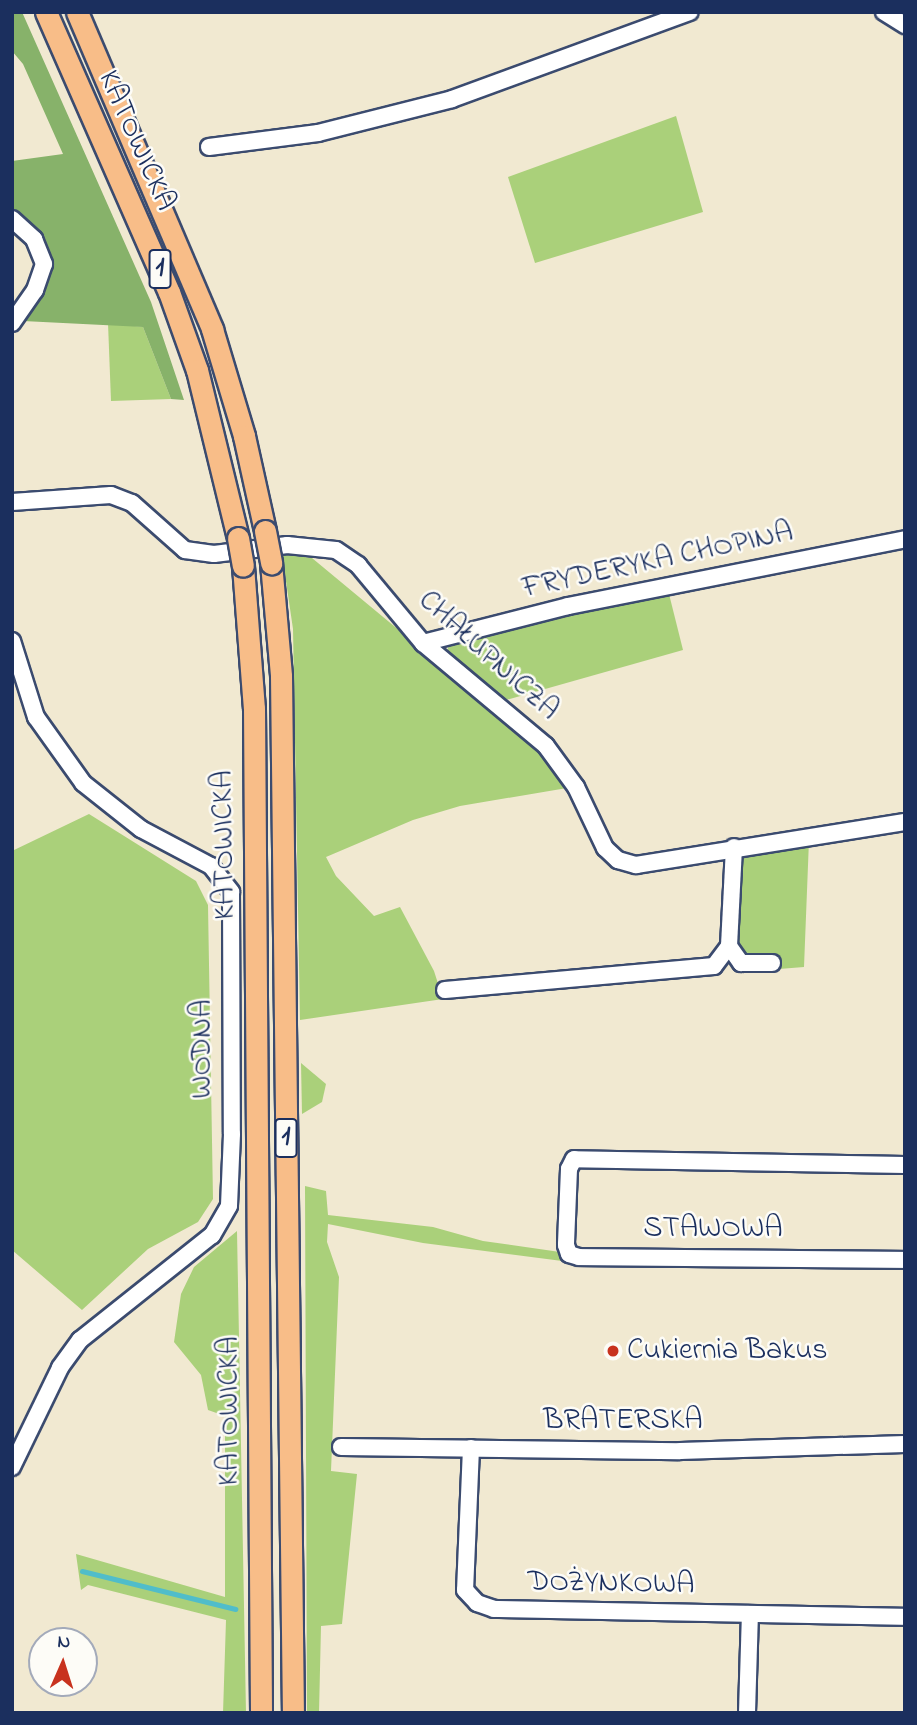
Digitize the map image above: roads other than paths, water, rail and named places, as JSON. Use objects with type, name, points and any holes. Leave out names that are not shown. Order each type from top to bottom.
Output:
[{"type":"main road","name":"KATOWICKA","points":[[47,12],[169,292],[200,383],[243,566],[254,708],[261,1713]]},
{"type":"main road","name":"KATOWICKA","points":[[77,12],[212,329],[244,436],[271,563],[281,676],[293,1713]]},
{"type":"street","points":[[209,147],[318,133],[430,105],[690,12]]},
{"type":"street","points":[[884,12],[905,24]]},
{"type":"street","points":[[12,219],[34,239],[44,264],[35,290],[12,323]]},
{"type":"street","name":"CHAŁUPNICZA","points":[[12,502],[111,495],[132,503],[185,550],[214,554],[287,545],[336,551],[358,565],[423,643],[546,746],[576,787],[605,848],[618,860],[636,865],[734,847],[905,822]]},
{"type":"street","name":"FRYDERYKA CHOPINA","points":[[423,643],[568,606],[905,540]]},
{"type":"street","name":"WODNA","points":[[12,641],[36,717],[83,783],[141,829],[211,866],[231,892],[232,1134],[229,1206],[212,1235],[80,1340],[60,1368],[12,1467]]},
{"type":"street","points":[[715,966],[729,946],[734,847]]},
{"type":"street","points":[[729,946],[741,963]]},
{"type":"street","points":[[445,990],[741,963],[772,963]]},
{"type":"street","name":"STAWOWA","points":[[905,1165],[586,1157],[574,1159],[569,1168],[566,1245],[569,1254],[579,1257],[905,1260]]},
{"type":"street","name":"BRATERSKA","points":[[341,1447],[680,1451],[905,1444]]},
{"type":"street","name":"DOŻYNKOWA","points":[[471,1448],[464,1578],[466,1590],[477,1603],[494,1609],[905,1617]]},
{"type":"street","points":[[747,1713],[750,1614]]},
{"type":"waterway","points":[[82,1571],[235,1609]]},
{"type":"place","name":"Cukiernia Bakus","points":[[613,1351]]}]
